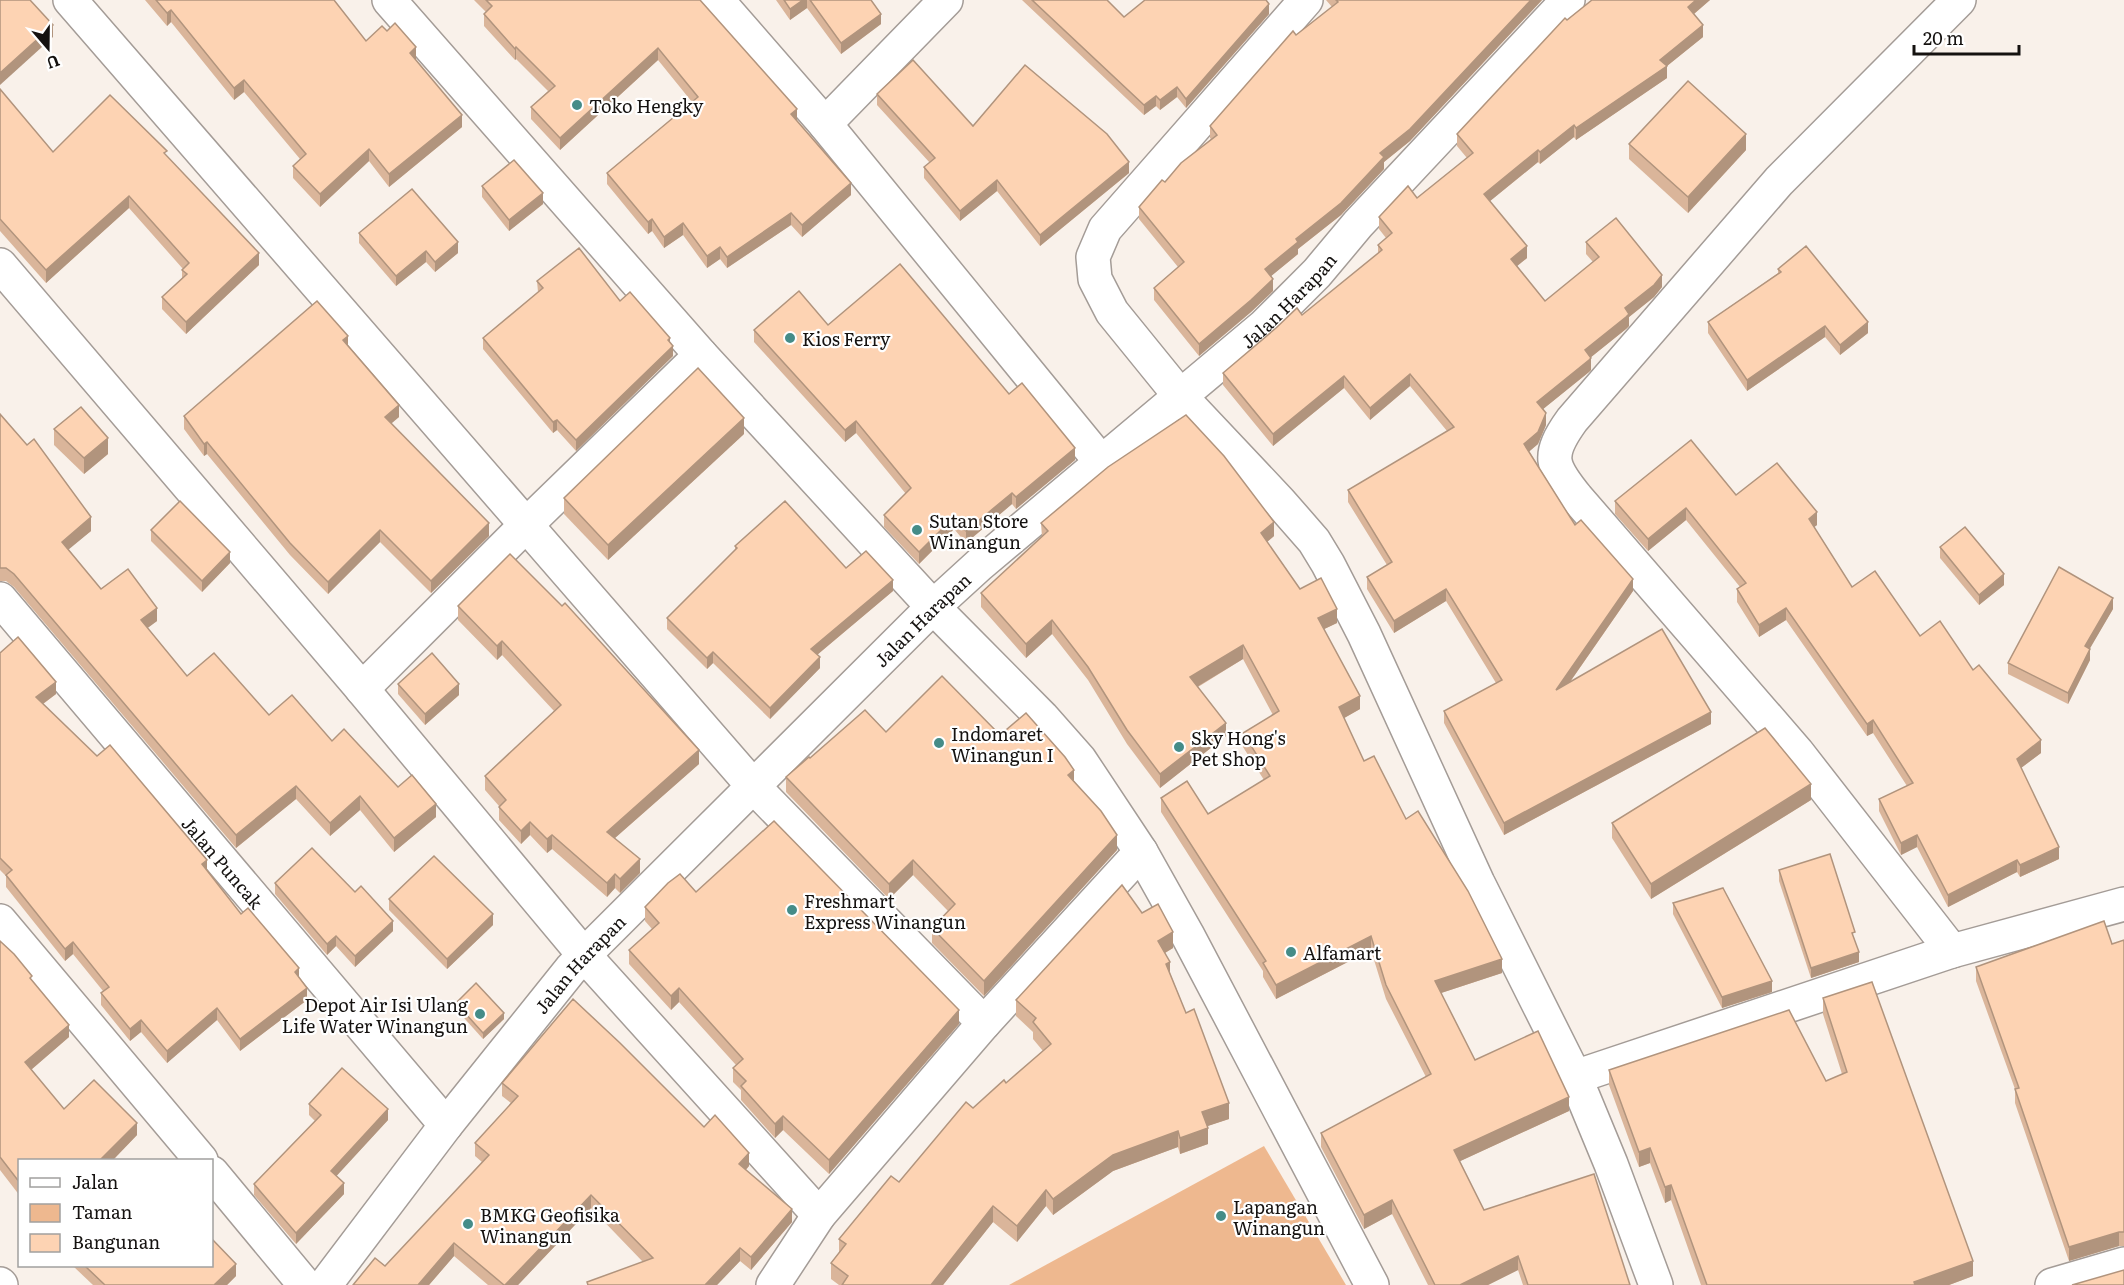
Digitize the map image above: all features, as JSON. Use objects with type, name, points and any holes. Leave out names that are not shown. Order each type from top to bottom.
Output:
[{"type":"street","points":[[70,0],[753,786],[984,1023]]},
{"type":"street","points":[[389,0],[701,355],[933,607],[1064,740],[1102,791],[1141,852],[1372,1285]]},
{"type":"street","points":[[717,0],[825,124],[1102,463]]},
{"type":"street","points":[[825,124],[946,0]]},
{"type":"street","points":[[1306,0],[1105,229],[1093,257],[1095,279],[1112,312],[1181,397],[1280,502],[1314,541],[1328,564],[1364,634],[1478,883],[1575,1077],[1611,1164],[1656,1285]]},
{"type":"street","name":"Jalan Harapan","points":[[325,1285],[446,1125],[584,955],[933,607],[979,565],[1264,326],[1317,273],[1358,224],[1568,0]]},
{"type":"street","points":[[1952,951],[1797,752],[1577,498],[1559,476],[1554,465],[1563,433],[1572,420],[1779,181],[1959,0]]},
{"type":"street","points":[[0,265],[362,688],[584,955],[819,1215]]},
{"type":"street","points":[[362,688],[701,355]]},
{"type":"street","name":"Jalan Puncak","points":[[0,598],[446,1125]]},
{"type":"street","points":[[773,1285],[819,1215],[984,1023],[1141,852]]},
{"type":"street","points":[[1575,1077],[1952,951],[2124,904]]},
{"type":"street","points":[[0,921],[199,1159]]},
{"type":"street","points":[[213,1174],[305,1285]]},
{"type":"street","points":[[2052,1285],[2124,1264]]},
{"type":"green space","name":"Lapangan Winangun","points":[[1264,1146],[1346,1285],[1009,1285]]},
{"type":"building","points":[[0,0],[30,0],[53,25],[0,73]]},
{"type":"building","points":[[156,0],[334,0],[366,41],[382,26],[387,31],[395,23],[416,47],[410,53],[462,115],[389,174],[369,149],[320,194],[293,166],[306,154],[244,80],[234,88],[171,10],[167,13]]},
{"type":"building","points":[[486,0],[700,0],[797,109],[791,114],[851,183],[802,225],[791,213],[727,257],[720,247],[707,256],[683,223],[664,237],[652,219],[648,222],[607,173],[698,97],[658,48],[560,138],[531,107],[555,86],[516,47],[515,49],[484,14],[492,6]]},
{"type":"building","points":[[784,0],[803,0],[790,9]]},
{"type":"building","points":[[810,0],[871,0],[881,14],[841,43]]},
{"type":"building","points":[[1032,0],[1107,0],[1124,17],[1145,0],[1266,0],[1269,4],[1186,99],[1177,87],[1160,100],[1156,96],[1144,105]]},
{"type":"building","points":[[1336,0],[1531,0],[1410,129],[1380,153],[1384,157],[1341,203],[1296,239],[1298,242],[1265,269],[1273,279],[1199,344],[1154,288],[1184,262],[1139,207],[1162,180],[1165,182],[1181,163],[1217,135],[1210,126],[1293,31],[1296,35],[1338,2]]},
{"type":"building","points":[[1592,0],[1696,0],[1688,7],[1703,25],[1660,60],[1667,66],[1576,128],[1574,125],[1540,152],[1538,150],[1484,194],[1527,246],[1511,259],[1545,301],[1599,257],[1586,242],[1616,218],[1662,275],[1654,285],[1625,308],[1629,314],[1626,317],[1585,350],[1591,358],[1537,402],[1546,413],[1538,432],[1524,444],[1575,525],[1581,520],[1633,579],[1556,690],[1662,629],[1711,712],[1504,823],[1444,711],[1502,680],[1446,589],[1394,621],[1367,577],[1392,562],[1348,490],[1454,427],[1410,374],[1370,408],[1344,376],[1273,434],[1223,373],[1297,308],[1302,315],[1382,250],[1378,245],[1392,233],[1379,217],[1408,186],[1417,198],[1473,153],[1457,134],[1565,18],[1567,20]]},
{"type":"building","points":[[913,60],[973,126],[1025,65],[1107,134],[1129,162],[1040,235],[997,180],[960,211],[924,167],[935,158],[877,94]]},
{"type":"building","points":[[1688,81],[1746,134],[1688,197],[1629,144]]},
{"type":"building","points":[[0,89],[53,152],[110,95],[167,151],[164,153],[259,253],[186,322],[162,297],[187,274],[182,270],[189,263],[129,196],[46,270],[0,219]]},
{"type":"building","points":[[514,160],[543,193],[509,220],[482,186]]},
{"type":"building","points":[[412,189],[458,242],[435,262],[426,251],[396,276],[359,233]]},
{"type":"building","points":[[1806,246],[1868,322],[1840,345],[1825,326],[1747,380],[1708,322],[1781,272],[1778,269]]},
{"type":"building","points":[[579,248],[620,301],[630,292],[670,338],[668,340],[673,346],[576,440],[557,420],[553,422],[483,338],[543,288],[537,281]]},
{"type":"building","points":[[900,264],[1009,394],[1022,383],[1075,448],[1016,497],[1012,493],[966,531],[954,517],[919,552],[884,515],[911,488],[856,421],[845,430],[754,330],[799,291],[828,325]]},
{"type":"building","points":[[317,301],[348,336],[343,340],[399,405],[385,417],[489,523],[431,581],[380,530],[328,582],[290,543],[207,442],[204,444],[184,416]]},
{"type":"building","points":[[698,368],[744,418],[608,545],[564,498]]},
{"type":"building","points":[[81,407],[108,438],[84,458],[54,429]]},
{"type":"building","points":[[0,414],[27,445],[34,439],[91,517],[62,542],[101,589],[128,569],[157,608],[141,620],[187,676],[214,653],[269,715],[292,695],[332,741],[344,729],[398,787],[412,775],[436,804],[394,838],[360,796],[330,823],[296,786],[236,835],[14,574],[6,568],[0,568]]},
{"type":"building","points":[[1186,415],[1224,456],[1274,522],[1261,533],[1300,589],[1321,578],[1337,609],[1318,618],[1360,696],[1339,707],[1364,761],[1374,756],[1406,819],[1418,811],[1468,891],[1502,959],[1435,981],[1475,1060],[1538,1031],[1569,1097],[1454,1150],[1484,1210],[1594,1174],[1630,1285],[1528,1285],[1518,1256],[1460,1285],[1435,1285],[1392,1200],[1364,1215],[1321,1133],[1431,1074],[1386,985],[1371,936],[1276,985],[1263,963],[1266,961],[1161,798],[1187,781],[1208,814],[1270,776],[1243,733],[1279,711],[1243,645],[1190,677],[1226,723],[1160,774],[1127,730],[1088,667],[1052,620],[1026,644],[981,593],[1048,531],[1041,523],[1108,467]]},
{"type":"building","points":[[1691,440],[1736,495],[1777,463],[1817,512],[1809,519],[1852,587],[1875,571],[1920,636],[1940,621],[1973,670],[1979,665],[2041,740],[2017,759],[2059,847],[2020,865],[2017,860],[1948,895],[1917,835],[1901,843],[1879,799],[1913,783],[1873,720],[1867,724],[1786,608],[1759,625],[1737,589],[1746,583],[1686,508],[1648,539],[1615,501]]},
{"type":"building","points":[[180,501],[230,552],[202,581],[151,530]]},
{"type":"building","points":[[785,501],[846,568],[866,551],[893,580],[811,649],[820,657],[770,708],[713,652],[707,658],[667,618],[737,548],[735,546]]},
{"type":"building","points":[[1965,527],[2004,574],[1979,595],[1940,547]]},
{"type":"building","points":[[510,554],[562,606],[565,603],[699,750],[607,832],[640,859],[620,879],[615,874],[607,883],[552,835],[547,839],[530,822],[521,831],[499,807],[506,800],[485,776],[561,705],[502,641],[497,646],[458,606]]},
{"type":"building","points":[[2059,567],[2113,598],[2085,646],[2090,649],[2068,693],[2008,663]]},
{"type":"building","points":[[18,637],[56,682],[36,697],[97,756],[110,745],[207,860],[202,864],[241,914],[248,908],[299,968],[295,972],[307,988],[240,1039],[217,1008],[167,1051],[141,1020],[130,1029],[101,993],[109,987],[73,942],[65,949],[6,875],[12,870],[0,858],[0,653]]},
{"type":"building","points":[[432,653],[459,684],[425,714],[398,684]]},
{"type":"building","points":[[942,676],[1000,735],[1026,713],[1065,757],[1074,770],[1068,775],[1101,811],[1117,835],[984,981],[932,928],[955,904],[913,860],[889,884],[786,777],[865,710],[886,732]]},
{"type":"building","points":[[1765,728],[1811,784],[1651,884],[1612,823]]},
{"type":"building","points":[[774,821],[959,1010],[829,1160],[783,1116],[775,1124],[741,1086],[746,1081],[733,1068],[743,1059],[679,988],[671,996],[629,950],[659,923],[645,907],[668,883],[680,874],[696,892]]},
{"type":"building","points":[[312,848],[355,892],[361,886],[393,921],[355,956],[336,936],[327,944],[275,883]]},
{"type":"building","points":[[1830,854],[1855,932],[1852,933],[1859,952],[1811,968],[1779,870]]},
{"type":"building","points":[[434,856],[493,914],[447,959],[389,899]]},
{"type":"building","points":[[1122,885],[1142,913],[1158,904],[1173,932],[1158,941],[1170,962],[1166,964],[1186,1013],[1194,1009],[1229,1103],[1202,1112],[1208,1128],[1180,1138],[1178,1131],[1113,1155],[1053,1199],[1046,1190],[1017,1226],[993,1206],[931,1285],[842,1285],[848,1276],[831,1263],[846,1244],[839,1239],[891,1176],[899,1182],[966,1102],[973,1108],[1004,1080],[1006,1083],[1051,1044],[1033,1022],[1036,1018],[1016,1000]]},
{"type":"building","points":[[1723,888],[1772,981],[1722,997],[1673,903]]},
{"type":"building","points":[[2104,921],[2112,944],[2124,940],[2124,1232],[2069,1247],[2015,1089],[2019,1088],[1976,967]]},
{"type":"building","points":[[0,941],[14,954],[32,976],[30,978],[69,1025],[25,1062],[64,1109],[94,1080],[137,1123],[101,1159],[18,1159],[18,1180],[0,1157]]},
{"type":"building","points":[[1872,982],[1973,1261],[1914,1282],[1915,1285],[1707,1285],[1671,1185],[1665,1187],[1650,1148],[1639,1152],[1609,1070],[1789,1010],[1826,1081],[1847,1072],[1823,998]]},
{"type":"building","name":"Depot Air Isi Ulang Life Water Winangun","points":[[476,983],[504,1013],[483,1033],[456,1003]]},
{"type":"building","points":[[573,999],[704,1127],[715,1115],[749,1153],[739,1164],[792,1209],[751,1257],[740,1248],[705,1285],[588,1285],[587,1282],[653,1258],[591,1195],[505,1285],[454,1243],[418,1285],[353,1285],[375,1258],[385,1266],[489,1155],[475,1143],[518,1096],[502,1083]]},
{"type":"building","points":[[342,1068],[388,1109],[331,1171],[344,1183],[296,1233],[254,1184],[321,1115],[309,1104]]},
{"type":"building","points":[[213,1240],[236,1264],[214,1285],[105,1285],[86,1267],[213,1267]]},
{"type":"building","points":[[2124,1270],[2124,1285],[2072,1285]]},
{"type":"place","name":"Toko Hengky","points":[[577,105]]},
{"type":"place","name":"Kios Ferry","points":[[790,338]]},
{"type":"place","name":"Sutan Store Winangun","points":[[917,530]]},
{"type":"place","name":"Indomaret Winangun I","points":[[939,743]]},
{"type":"place","name":"Sky Hong's Pet Shop","points":[[1179,747]]},
{"type":"place","name":"Freshmart Express Winangun","points":[[792,910]]},
{"type":"place","name":"Alfamart","points":[[1291,952]]},
{"type":"place","name":"Depot Air Isi Ulang Life Water Winangun","points":[[480,1014]]},
{"type":"place","name":"Lapangan Winangun","points":[[1221,1216]]},
{"type":"place","name":"BMKG Geofisika Winangun","points":[[468,1224]]}]
